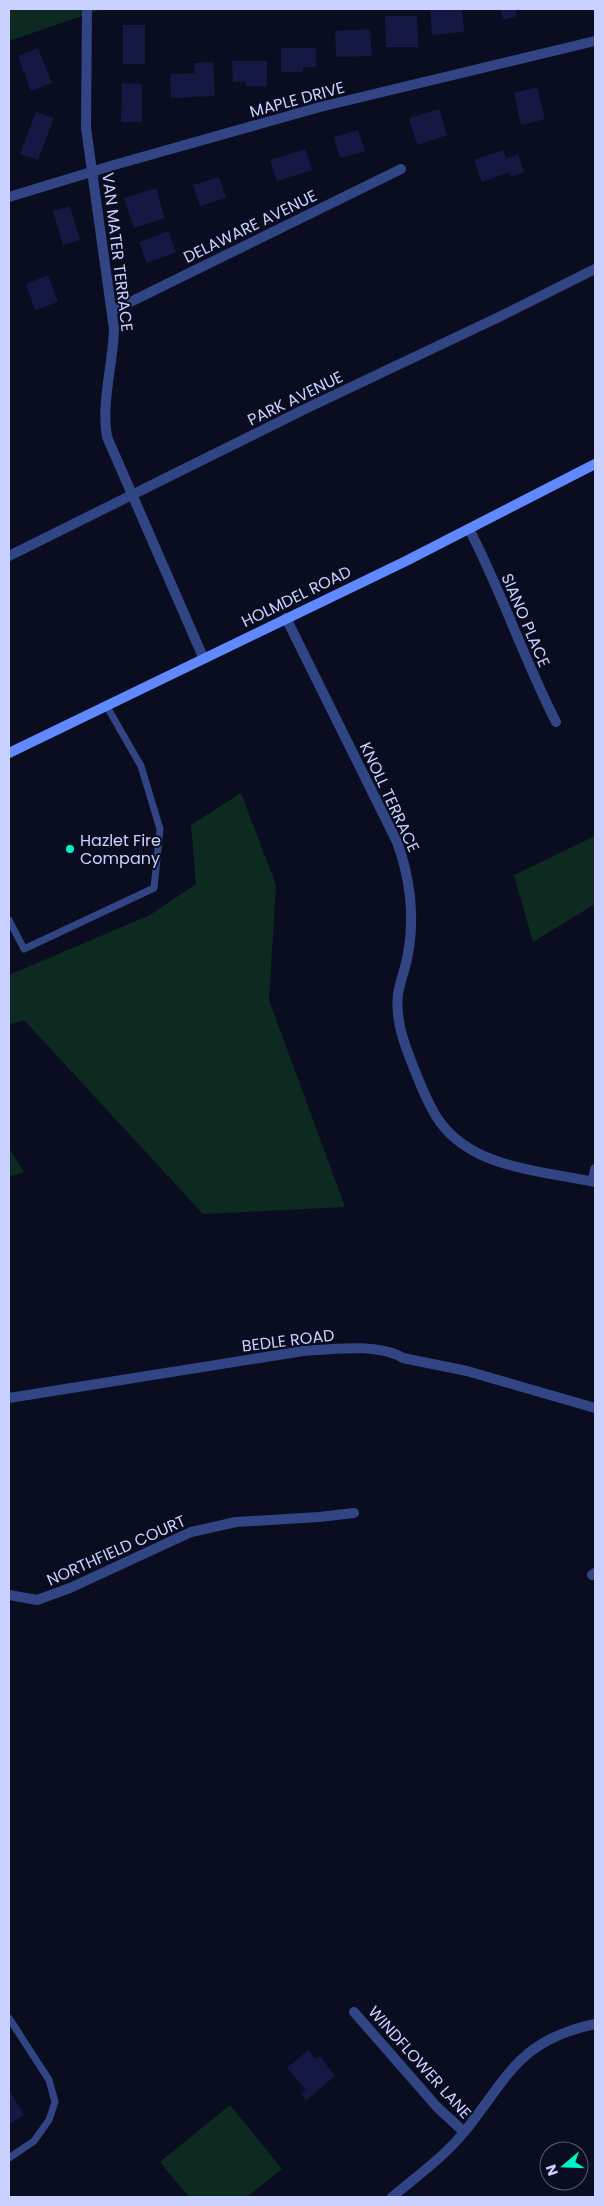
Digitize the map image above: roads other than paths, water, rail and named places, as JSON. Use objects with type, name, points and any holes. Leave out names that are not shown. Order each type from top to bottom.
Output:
[{"type":"main road","name":"HOLMDEL ROAD","points":[[9,752],[469,529],[595,464]]},
{"type":"street","name":"VAN MATER TERRACE","points":[[87,9],[86,128],[112,310],[114,353],[105,403],[105,426],[110,448],[203,657]]},
{"type":"street","name":"MAPLE DRIVE","points":[[9,197],[320,107],[595,41]]},
{"type":"street","name":"DELAWARE AVENUE","points":[[112,310],[401,169]]},
{"type":"street","name":"PARK AVENUE","points":[[9,556],[305,409],[501,316],[595,268]]},
{"type":"street","name":"SIANO PLACE","points":[[469,529],[537,686],[556,722]]},
{"type":"street","name":"KNOLL TERRACE","points":[[286,618],[403,857],[407,876],[411,929],[408,954],[398,993],[398,1021],[406,1049],[432,1108],[452,1136],[482,1156],[594,1182]]},
{"type":"street","points":[[594,1182],[595,1169]]},
{"type":"street","name":"BEDLE ROAD","points":[[9,1398],[303,1351],[344,1348],[395,1353],[403,1358],[467,1371],[595,1408]]},
{"type":"street","name":"NORTHFIELD COURT","points":[[9,1595],[37,1600],[70,1588],[191,1532],[236,1522],[319,1517],[354,1512]]},
{"type":"street","name":"WINDFLOWER LANE","points":[[354,2012],[437,2107],[464,2132]]},
{"type":"street","points":[[392,2197],[464,2132],[503,2077],[530,2050],[566,2031],[595,2024]]},
{"type":"lane","points":[[9,920],[24,950],[154,888],[160,828],[141,766],[106,705]]},
{"type":"lane","points":[[9,2018],[49,2080],[54,2102],[49,2120],[34,2141],[9,2158]]},
{"type":"place","name":"Hazlet Fire Company","points":[[70,849]]}]
